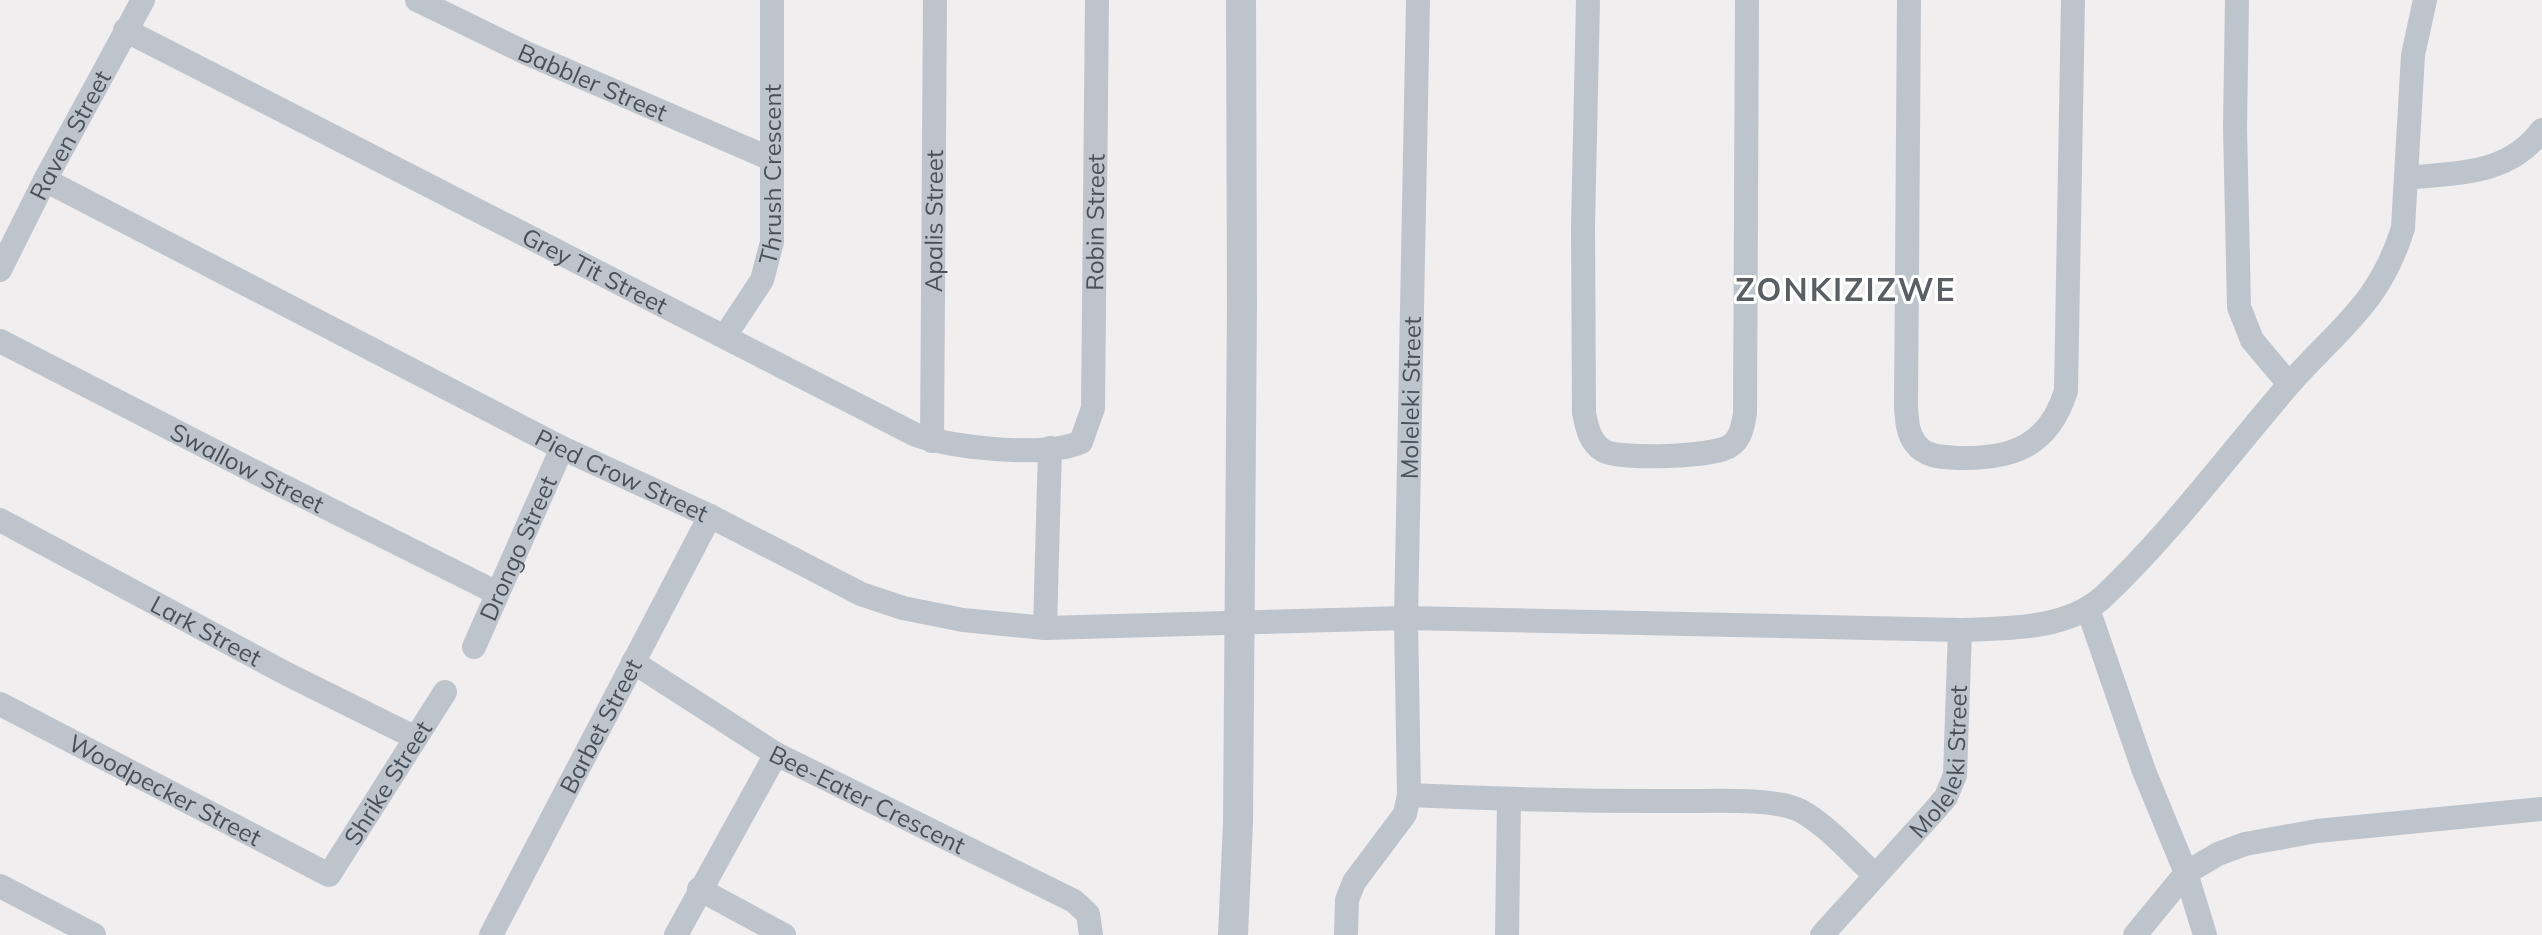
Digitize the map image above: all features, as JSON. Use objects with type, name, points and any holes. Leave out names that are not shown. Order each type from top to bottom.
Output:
[{"type":"street","name":"Raven Street","points":[[0,270],[143,0]]},
{"type":"street","name":"Babbler Street","points":[[417,0],[526,53],[771,159]]},
{"type":"street","name":"Thrush Crescent","points":[[725,336],[755,293],[766,269],[773,223],[772,0]]},
{"type":"street","name":"Apalis Street","points":[[932,441],[935,0]]},
{"type":"street","name":"Robin Street","points":[[1081,442],[1093,408],[1097,0]]},
{"type":"street","points":[[1233,935],[1238,823],[1241,0]]},
{"type":"street","name":"Moleleki Street","points":[[1346,935],[1349,891],[1405,814],[1409,795],[1406,618],[1418,0]]},
{"type":"street","points":[[1588,0],[1583,226],[1584,413],[1588,433],[1604,451],[1634,455],[1691,454],[1723,449],[1731,445],[1742,429],[1745,413],[1747,0]]},
{"type":"street","points":[[1909,0],[1908,427],[1916,444],[1928,454],[1983,458],[2015,452],[2040,436],[2060,410],[2066,391],[2073,0]]},
{"type":"street","points":[[2237,0],[2235,127],[2239,307],[2252,340],[2289,384]]},
{"type":"street","points":[[2205,935],[2186,873],[2144,771],[2088,609],[2125,576],[2289,384],[2337,337],[2374,292],[2394,254],[2403,228],[2413,55],[2425,0]]},
{"type":"street","name":"Grey Tit Street","points":[[125,30],[812,383],[932,441],[992,448],[1050,448],[1081,442]]},
{"type":"street","points":[[2407,178],[2498,165],[2524,150],[2542,130]]},
{"type":"street","name":"Pied Crow Street","points":[[45,180],[562,448],[710,516],[882,602],[963,620],[1045,628],[1406,618],[1960,630],[2046,623],[2088,609]]},
{"type":"street","name":"Swallow Street","points":[[0,341],[497,593]]},
{"type":"street","name":"Drongo Street","points":[[474,647],[562,448]]},
{"type":"street","points":[[1045,628],[1050,448]]},
{"type":"street","name":"Barbet Street","points":[[491,935],[710,516]]},
{"type":"street","name":"Lark Street","points":[[0,520],[287,674],[416,738]]},
{"type":"street","name":"Moleleki Street","points":[[1822,935],[1935,810],[1951,787],[1957,763],[1960,630]]},
{"type":"street","name":"Bee-Eater Crescent","points":[[633,662],[776,754],[1074,901],[1088,914],[1091,935]]},
{"type":"street","name":"Shrike Street","points":[[329,875],[445,692]]},
{"type":"street","name":"Woodpecker Street","points":[[0,704],[329,875]]},
{"type":"street","points":[[676,935],[776,754]]},
{"type":"street","points":[[1409,795],[1509,800],[1740,802],[1787,806],[1800,810],[1875,875]]},
{"type":"street","points":[[1507,935],[1509,800]]},
{"type":"street","points":[[2135,935],[2186,873],[2218,854],[2274,837],[2317,831],[2542,809]]},
{"type":"street","points":[[0,886],[94,935]]},
{"type":"street","points":[[699,889],[784,935]]},
{"type":"district","name":"ZONKIZIZWE","points":[[1846,289]]}]
